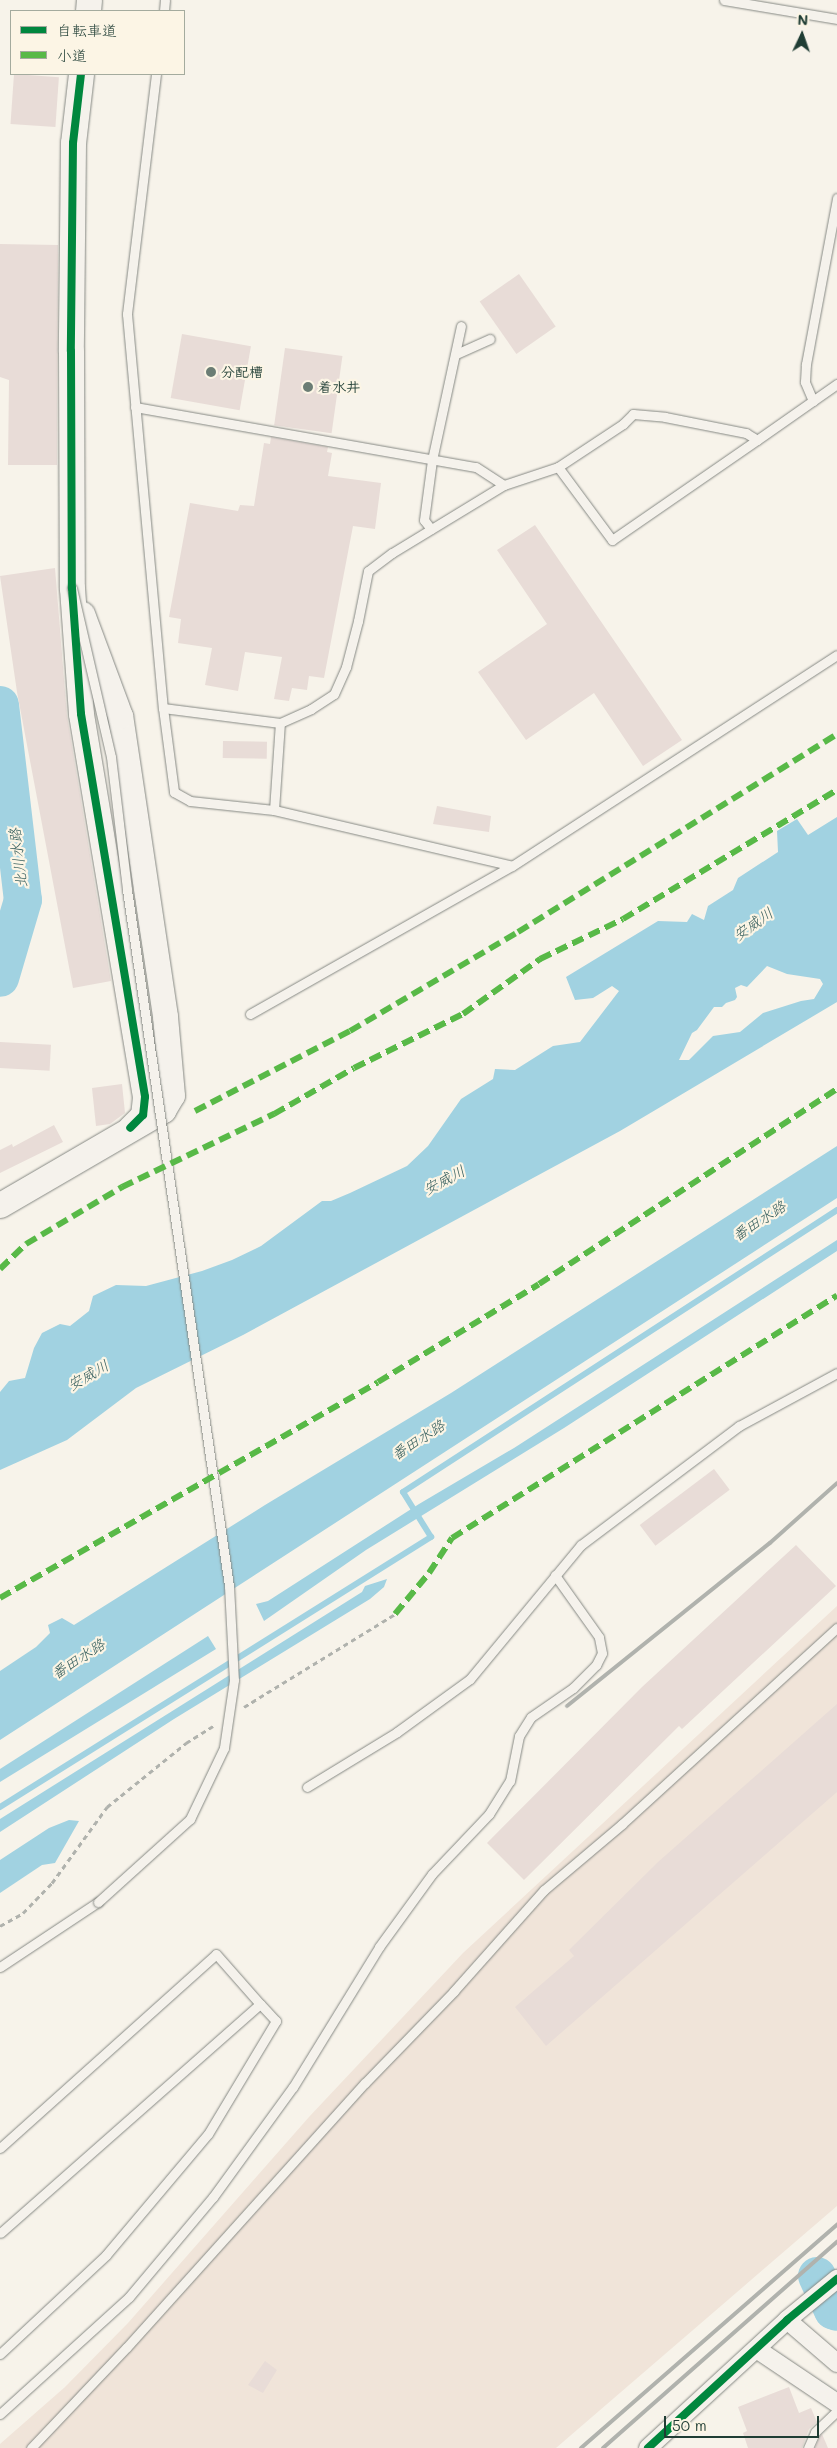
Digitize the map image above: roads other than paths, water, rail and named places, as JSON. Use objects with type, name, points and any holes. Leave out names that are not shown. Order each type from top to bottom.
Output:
[{"type":"street","points":[[81,75],[73,143],[71,350],[72,588],[81,714],[145,1098],[143,1115],[130,1128]]},
{"type":"street","points":[[0,1205],[164,1110],[172,1095],[165,1016],[120,716],[72,588]]},
{"type":"street","points":[[648,2448],[758,2350],[788,2320],[837,2279]]},
{"type":"street","points":[[788,2320],[837,2363]]},
{"type":"street","points":[[758,2350],[837,2403]]},
{"type":"lane","points":[[724,0],[837,19]]},
{"type":"lane","points":[[156,75],[127,314],[163,708],[174,792],[190,801],[274,810],[512,866]]},
{"type":"lane","points":[[813,401],[805,382],[806,364],[837,198]]},
{"type":"lane","points":[[430,529],[424,520],[432,460],[456,354],[460,326]]},
{"type":"lane","points":[[456,354],[490,339]]},
{"type":"lane","points":[[558,467],[612,540],[837,384]]},
{"type":"lane","points":[[135,407],[476,467],[504,485]]},
{"type":"lane","points":[[163,708],[280,723],[311,709],[334,694],[349,658],[368,571],[430,529],[504,485],[558,467],[623,424],[633,414],[665,417],[746,433],[757,440]]},
{"type":"lane","points":[[0,1967],[98,1902],[190,1819],[224,1748],[234,1680],[229,1586],[127,890],[111,757],[72,588]]},
{"type":"lane","points":[[250,1014],[512,866],[837,655]]},
{"type":"lane","points":[[274,810],[280,723]]},
{"type":"lane","points":[[307,1787],[397,1732],[470,1679],[581,1545],[739,1426],[837,1374]]},
{"type":"lane","points":[[0,2414],[130,2296],[213,2197],[293,2087],[379,1947],[432,1874],[489,1814],[510,1781],[519,1736],[531,1717],[572,1688],[596,1665],[602,1653],[599,1637],[555,1575]]},
{"type":"lane","points":[[31,2448],[127,2347],[365,2082],[454,1991],[544,1890],[622,1824],[837,1628]]},
{"type":"lane","points":[[0,2148],[216,1954],[276,2021],[208,2134],[106,2255],[0,2354]]},
{"type":"lane","points":[[0,2233],[260,2004]]},
{"type":"lane","points":[[808,2448],[815,2432],[837,2411]]},
{"type":"water","name":"安威川","points":[[837,817],[837,1002],[620,1131],[243,1335],[136,1388],[67,1440],[0,1470],[0,1392],[9,1381],[25,1378],[34,1348],[42,1333],[60,1324],[70,1326],[89,1311],[93,1296],[116,1285],[146,1286],[202,1271],[232,1260],[261,1246],[322,1201],[331,1201],[407,1166],[428,1146],[461,1099],[493,1079],[495,1069],[515,1070],[553,1046],[580,1042],[619,991],[612,986],[593,998],[575,1000],[566,977],[658,921],[687,922],[692,914],[704,920],[708,906],[733,890],[738,878],[778,852],[777,831],[797,819],[808,835]],"holes":[[[767,966],[787,974],[820,979],[823,984],[814,999],[801,1001],[763,1013],[740,1032],[713,1036],[689,1060],[679,1060],[692,1033],[697,1030],[714,1007],[722,1007],[726,1003],[735,1000],[737,997],[735,988],[741,985],[747,987]]]},
{"type":"water","name":"番田水路","points":[[837,1146],[837,1198],[0,1740],[0,1671],[36,1647],[50,1633],[48,1625],[62,1618],[74,1625],[265,1505],[451,1393]]},
{"type":"water","points":[[837,1240],[837,1251],[564,1428],[366,1550],[264,1621],[256,1604],[268,1601],[419,1504],[514,1448]]},
{"type":"water","points":[[387,1579],[384,1587],[370,1599],[174,1719],[0,1832],[0,1819],[362,1592],[365,1586]]},
{"type":"water","points":[[208,1636],[216,1649],[0,1782],[0,1769]]},
{"type":"water","points":[[69,1820],[79,1821],[55,1863],[42,1865],[0,1893],[0,1860],[49,1828]]},
{"type":"waterway","name":"北川水路","points":[[0,705],[23,900],[0,978]]},
{"type":"waterway","points":[[0,1807],[431,1537],[403,1492],[837,1210]]},
{"type":"waterway","points":[[817,2276],[833,2310],[837,2312]]},
{"type":"railway","points":[[567,1706],[770,1543],[837,1483]]},
{"type":"railway","points":[[581,2448],[837,2225]]},
{"type":"railway","points":[[603,2448],[837,2242]]},
{"type":"place","name":"分配槽","points":[[211,372]]},
{"type":"place","name":"着水井","points":[[308,387]]}]
